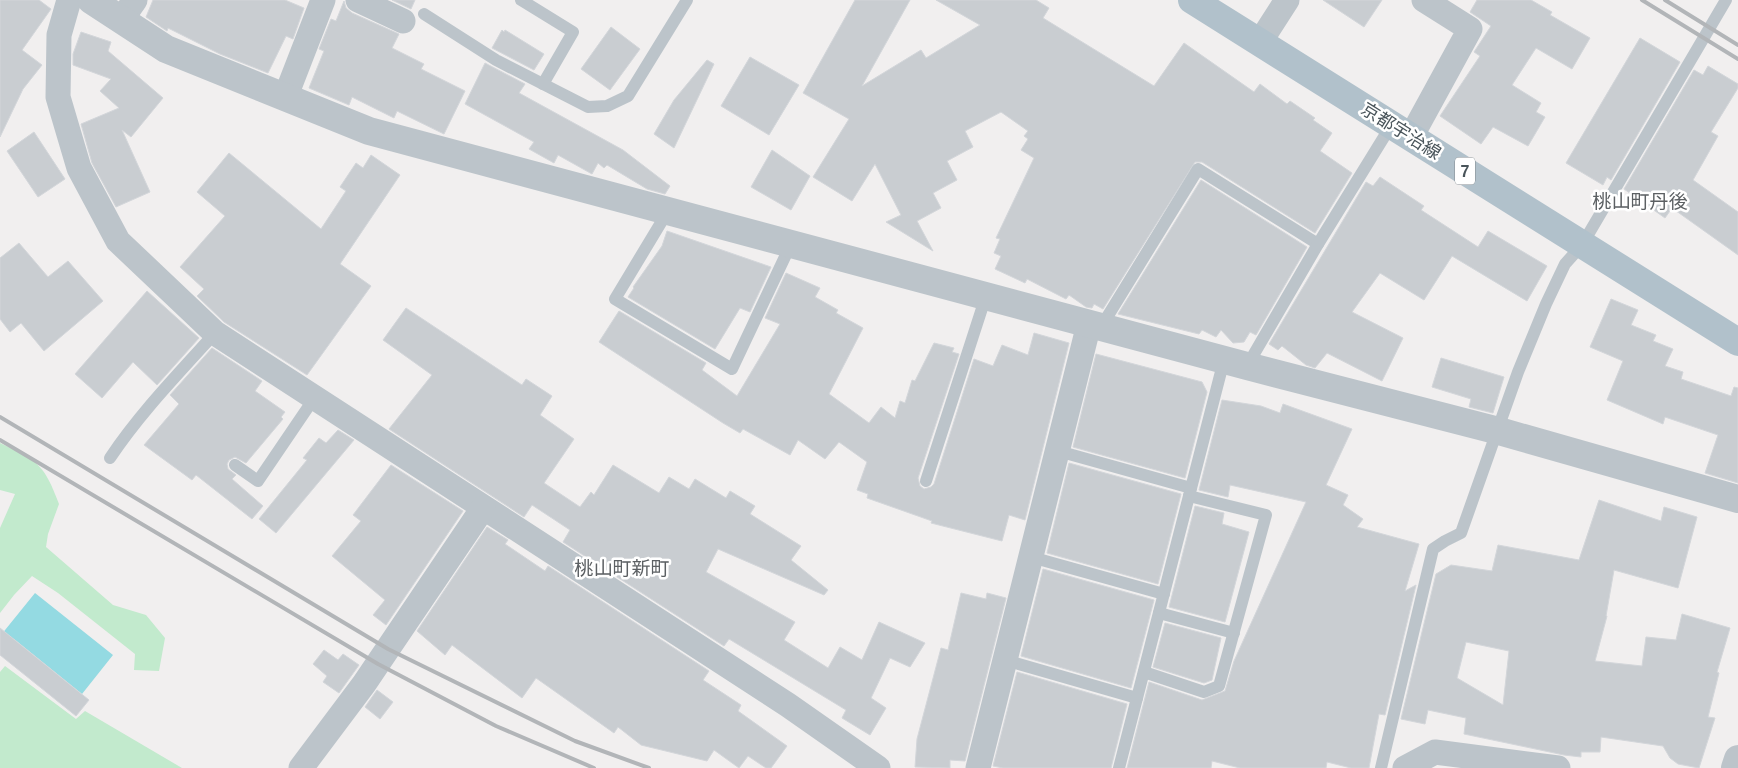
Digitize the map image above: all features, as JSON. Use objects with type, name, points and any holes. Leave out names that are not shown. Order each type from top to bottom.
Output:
[{"type":"main road","name":"京都宇治線","points":[[1192,0],[1738,342]]},
{"type":"street","points":[[70,0],[59,35],[58,97],[79,168],[118,241],[215,333],[788,704],[878,768]]},
{"type":"street","points":[[91,0],[128,10],[166,49],[369,131],[1095,326],[1499,431],[1738,499]]},
{"type":"street","points":[[285,98],[323,0]]},
{"type":"street","points":[[358,0],[413,17]]},
{"type":"street","points":[[1260,42],[1287,0]]},
{"type":"street","points":[[1402,131],[1470,29],[1424,0]]},
{"type":"street","points":[[978,768],[1058,451],[1095,326]]},
{"type":"street","points":[[302,768],[364,684],[484,508]]},
{"type":"street","points":[[1405,768],[1435,752],[1558,768]]},
{"type":"street","points":[[1735,768],[1738,759]]},
{"type":"lane","points":[[521,0],[573,32],[542,84]]},
{"type":"lane","points":[[413,17],[588,107],[607,106],[628,96],[687,0]]},
{"type":"lane","points":[[1381,768],[1434,549],[1445,540],[1462,534],[1518,372],[1546,304],[1566,264],[1582,245],[1726,0]]},
{"type":"lane","points":[[1119,768],[1190,492],[1236,363],[1318,244],[1402,131]]},
{"type":"lane","points":[[1095,326],[1198,169],[1318,244]]},
{"type":"lane","points":[[668,211],[615,298],[732,369],[791,244]]},
{"type":"lane","points":[[926,481],[986,296]]},
{"type":"lane","points":[[110,458],[159,395],[215,333]]},
{"type":"lane","points":[[235,465],[258,481],[315,397]]},
{"type":"lane","points":[[1058,451],[1266,515],[1219,686],[1204,692],[1144,672]]},
{"type":"lane","points":[[1031,557],[1164,594]]},
{"type":"lane","points":[[1159,613],[1234,633]]},
{"type":"lane","points":[[1005,660],[1137,698]]},
{"type":"green space","points":[[0,443],[23,454],[38,465],[49,480],[54,491],[59,504],[48,534],[46,547],[113,605],[146,615],[165,638],[159,671],[134,670],[135,654],[58,593],[32,576],[0,613],[0,528],[15,494],[0,490]]},
{"type":"green space","points":[[5,666],[76,719],[85,711],[182,768],[0,768],[0,672]]},
{"type":"water","points":[[35,593],[113,655],[82,694],[14,639],[1,635]]},
{"type":"building","points":[[0,0],[39,0],[51,9],[22,50],[42,65],[23,89],[0,137]]},
{"type":"building","points":[[153,0],[285,0],[304,8],[293,39],[286,36],[268,73],[220,54],[168,28],[167,31],[146,17]]},
{"type":"building","points":[[392,0],[415,0],[411,9]]},
{"type":"building","points":[[855,0],[910,0],[862,86],[921,50],[926,58],[980,25],[936,0],[1036,0],[1049,8],[1043,18],[1154,86],[1184,43],[1254,92],[1260,84],[1287,104],[1290,101],[1315,118],[1313,120],[1332,133],[1320,151],[1352,173],[1315,233],[1202,162],[1195,162],[1103,309],[1094,304],[1092,308],[1086,307],[1069,295],[1066,299],[1027,279],[1025,283],[995,269],[1001,256],[994,253],[1000,239],[996,238],[1034,158],[1021,150],[1028,139],[1024,136],[1028,131],[1001,112],[965,131],[973,147],[947,161],[957,180],[933,193],[941,208],[917,221],[933,251],[886,222],[901,215],[875,164],[852,201],[813,177],[849,119],[803,93]]},
{"type":"building","points":[[1323,0],[1382,0],[1364,27]]},
{"type":"building","points":[[1477,0],[1531,0],[1552,12],[1550,15],[1590,38],[1572,69],[1536,48],[1512,85],[1541,103],[1536,112],[1545,117],[1528,146],[1493,127],[1481,144],[1440,116],[1480,56],[1474,52],[1491,26],[1470,12]]},
{"type":"building","points":[[344,1],[346,8],[352,13],[399,34],[392,48],[424,64],[421,69],[465,91],[444,134],[397,111],[394,118],[352,97],[349,105],[309,88],[324,51],[319,49],[331,19],[336,21]]},
{"type":"building","points":[[611,27],[640,49],[610,90],[581,69]]},
{"type":"building","points":[[502,30],[544,54],[534,70],[492,48]]},
{"type":"building","points":[[81,32],[111,42],[108,51],[163,98],[131,137],[122,130],[150,192],[116,207],[92,163],[81,124],[119,108],[100,91],[111,79],[73,65],[73,54]]},
{"type":"building","points":[[1640,38],[1680,62],[1611,180],[1607,177],[1603,185],[1566,163]]},
{"type":"building","points":[[750,57],[799,85],[769,135],[721,106]]},
{"type":"building","points":[[707,60],[714,64],[674,148],[654,134],[674,100]]},
{"type":"building","points":[[485,63],[525,84],[519,93],[623,150],[670,186],[665,194],[647,189],[607,165],[604,168],[598,163],[592,174],[558,155],[554,163],[529,149],[534,142],[465,104]]},
{"type":"building","points":[[1708,66],[1738,84],[1738,88],[1711,132],[1718,136],[1693,180],[1738,212],[1738,255],[1672,208],[1665,218],[1624,189],[1694,70],[1703,75]]},
{"type":"building","points":[[34,132],[65,179],[38,197],[7,151]]},
{"type":"building","points":[[772,150],[810,176],[791,210],[751,187]]},
{"type":"building","points":[[229,153],[321,229],[346,191],[340,187],[356,163],[363,168],[371,155],[400,175],[340,264],[371,286],[307,375],[224,322],[197,296],[204,289],[180,267],[225,216],[197,192]]},
{"type":"building","points":[[1380,177],[1424,206],[1421,210],[1478,247],[1488,231],[1547,266],[1527,301],[1452,256],[1424,300],[1380,273],[1352,312],[1403,338],[1382,381],[1327,353],[1315,368],[1306,365],[1282,346],[1278,350],[1269,344],[1366,182],[1373,186]]},
{"type":"building","points":[[1201,180],[1307,247],[1256,335],[1250,332],[1244,342],[1233,343],[1221,330],[1216,337],[1202,330],[1199,334],[1118,314]]},
{"type":"building","points":[[667,231],[771,267],[750,312],[740,308],[715,349],[628,297],[662,246]]},
{"type":"building","points":[[19,243],[48,277],[68,261],[103,301],[44,351],[21,323],[10,332],[0,319],[0,258]]},
{"type":"building","points":[[786,273],[820,288],[815,297],[838,310],[836,313],[863,328],[829,394],[869,423],[881,407],[895,418],[900,401],[905,403],[912,380],[915,381],[934,343],[954,348],[952,352],[959,354],[918,478],[920,486],[924,489],[934,484],[974,359],[993,366],[1002,345],[1028,355],[1034,333],[1069,343],[1025,520],[1009,515],[1002,541],[931,523],[932,521],[867,498],[868,494],[857,490],[867,462],[839,442],[825,459],[798,440],[790,455],[743,429],[740,433],[723,423],[599,342],[619,311],[706,363],[702,370],[737,396],[780,324],[765,318]]},
{"type":"building","points":[[147,291],[199,338],[157,385],[133,362],[102,398],[75,374]]},
{"type":"building","points":[[1611,299],[1638,310],[1631,325],[1656,335],[1653,341],[1673,349],[1665,366],[1683,372],[1681,379],[1731,396],[1734,387],[1738,388],[1738,483],[1705,473],[1718,435],[1665,417],[1663,424],[1607,400],[1623,361],[1590,347]]},
{"type":"building","points":[[406,308],[522,385],[526,379],[552,396],[540,415],[574,439],[544,483],[580,507],[591,492],[594,495],[613,465],[659,493],[669,477],[689,489],[695,479],[726,498],[730,491],[755,506],[750,514],[801,546],[791,560],[828,590],[824,595],[718,549],[706,572],[795,622],[784,640],[828,668],[840,647],[862,660],[879,622],[925,643],[910,667],[890,658],[871,698],[886,708],[870,735],[842,718],[846,710],[729,639],[724,646],[563,542],[570,530],[532,505],[524,517],[389,429],[432,375],[383,340]]},
{"type":"building","points":[[212,348],[262,381],[255,391],[285,412],[281,417],[283,419],[246,463],[235,457],[229,460],[227,464],[228,469],[236,475],[232,479],[263,506],[252,519],[196,475],[192,480],[144,445],[179,404],[170,395]]},
{"type":"building","points":[[1096,354],[1202,382],[1207,392],[1185,478],[1073,447]]},
{"type":"building","points":[[1441,358],[1504,377],[1493,413],[1469,407],[1471,399],[1432,387]]},
{"type":"building","points":[[1222,400],[1261,406],[1280,413],[1283,404],[1352,429],[1326,485],[1348,495],[1343,505],[1363,519],[1357,527],[1419,544],[1405,591],[1416,585],[1385,715],[1379,714],[1369,768],[1351,768],[1327,762],[1326,768],[1240,768],[1212,761],[1211,768],[1127,768],[1149,682],[1202,700],[1225,691],[1234,661],[1306,502],[1230,485],[1228,497],[1199,490]]},
{"type":"building","points":[[338,430],[354,440],[276,533],[259,519],[307,460],[303,458],[319,438],[326,443]]},
{"type":"building","points":[[1069,463],[1181,494],[1158,584],[1047,553]]},
{"type":"building","points":[[391,465],[463,511],[386,625],[373,615],[385,600],[332,556],[361,521],[353,515]]},
{"type":"building","points":[[1599,500],[1661,521],[1664,507],[1697,517],[1678,588],[1614,570],[1607,616],[1595,661],[1642,666],[1646,637],[1676,640],[1682,614],[1730,628],[1717,672],[1719,673],[1708,717],[1715,718],[1699,768],[1678,764],[1670,758],[1663,746],[1601,737],[1600,752],[1581,752],[1581,757],[1464,734],[1466,718],[1428,710],[1425,724],[1401,719],[1436,574],[1451,565],[1492,571],[1498,545],[1579,560]],"holes":[[[1466,642],[1509,651],[1503,705],[1457,678]]]},
{"type":"building","points":[[1195,506],[1224,513],[1222,524],[1249,532],[1225,622],[1169,607]]},
{"type":"building","points":[[487,527],[508,540],[505,544],[545,571],[548,566],[709,671],[703,680],[741,705],[738,711],[787,746],[771,768],[766,768],[748,756],[739,768],[714,750],[707,761],[641,745],[618,727],[614,733],[536,678],[522,698],[452,645],[445,655],[417,631]]},
{"type":"building","points":[[1043,569],[1154,600],[1131,688],[1021,656]]},
{"type":"building","points":[[961,593],[986,599],[987,593],[1006,598],[965,761],[950,760],[950,768],[915,767],[917,739],[941,648],[948,650]]},
{"type":"building","points":[[1165,623],[1221,638],[1212,680],[1204,683],[1153,667]]},
{"type":"building","points":[[0,628],[89,700],[76,716],[0,655]]},
{"type":"building","points":[[324,650],[338,660],[343,654],[359,665],[339,693],[323,682],[327,676],[313,664]]},
{"type":"building","points":[[1017,672],[1127,704],[1111,768],[1003,768],[993,766]]},
{"type":"building","points":[[377,690],[393,702],[380,719],[365,707]]},
{"type":"railway","points":[[1642,0],[1738,59]]},
{"type":"railway","points":[[1665,0],[1738,45]]},
{"type":"railway","points":[[0,417],[388,649],[575,741],[649,768]]},
{"type":"railway","points":[[0,440],[378,664],[496,726],[594,768]]},
{"type":"district","name":"桃山町丹後","points":[[1640,201]]},
{"type":"district","name":"桃山町新町","points":[[622,568]]}]
